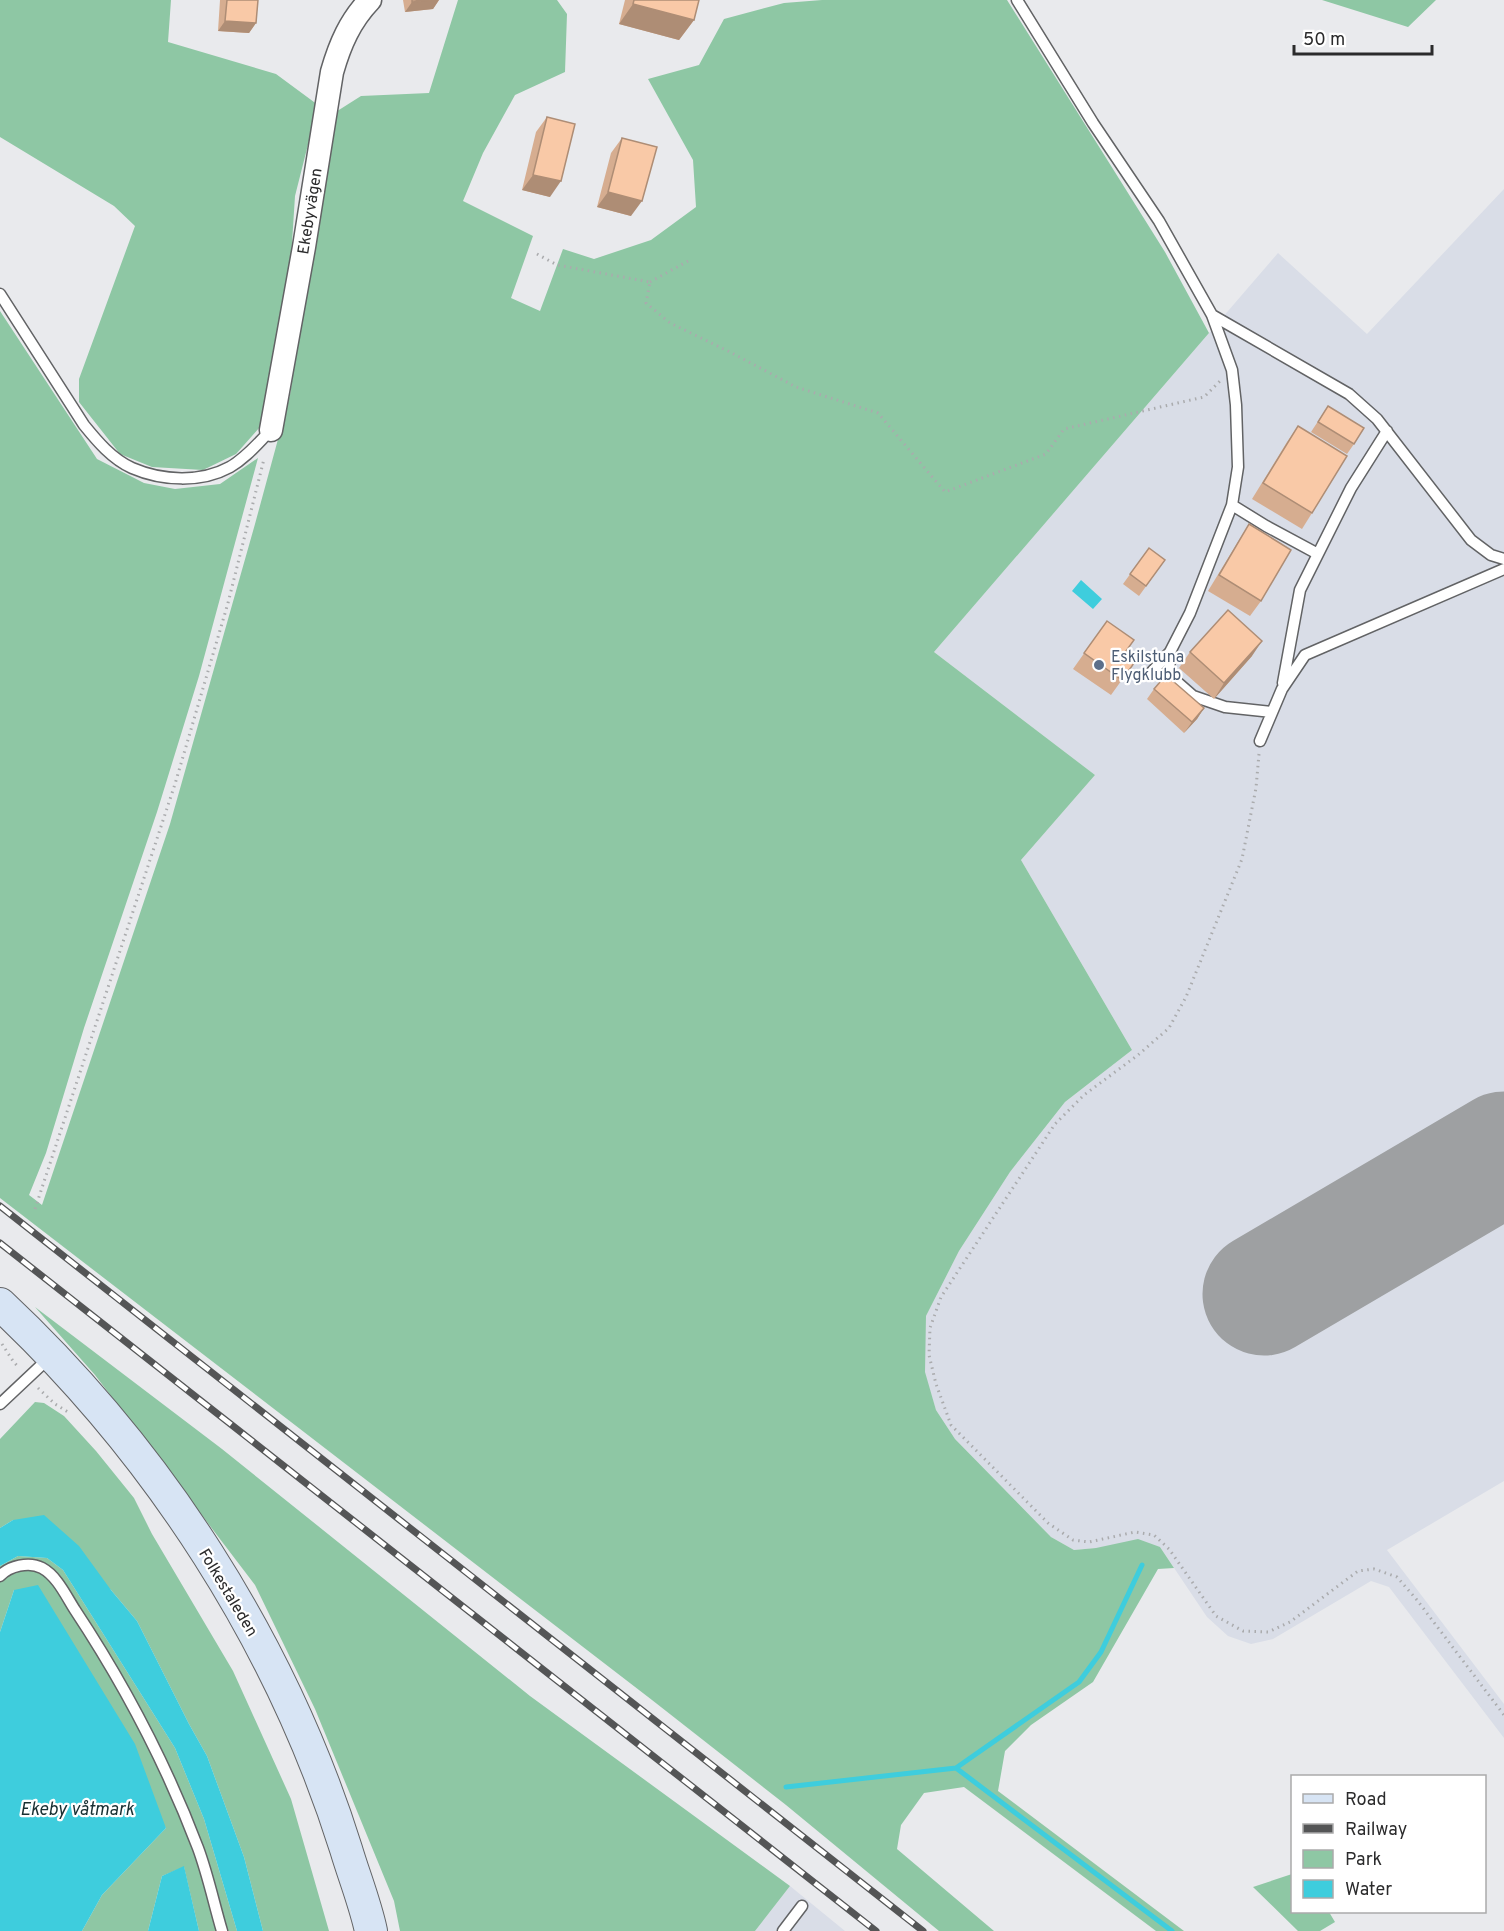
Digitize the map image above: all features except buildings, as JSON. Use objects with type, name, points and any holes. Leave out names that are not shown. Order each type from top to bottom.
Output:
[{"type":"main road","name":"Folkestaleden","points":[[0,1304],[52,1354],[120,1432],[180,1514],[241,1608],[294,1712],[329,1798],[370,1931]]},
{"type":"street","name":"Ekebyvägen","points":[[271,430],[302,259],[332,72],[337,53],[356,15],[370,0]]},
{"type":"lane","points":[[1017,0],[1093,123],[1159,220],[1212,315],[1232,370],[1236,405],[1238,467],[1232,506],[1190,614],[1170,652],[1149,675]]},
{"type":"lane","points":[[0,294],[84,425],[97,442],[131,468],[171,477],[195,478],[213,475],[248,453],[271,430]]},
{"type":"lane","points":[[1212,315],[1348,394],[1377,419],[1471,540],[1491,555],[1504,559]]},
{"type":"lane","points":[[1282,689],[1300,591],[1351,488],[1387,431]]},
{"type":"lane","points":[[1232,506],[1318,554]]},
{"type":"lane","points":[[1260,741],[1282,689],[1305,655],[1504,569]]},
{"type":"lane","points":[[1170,652],[1169,675],[1193,696],[1225,707],[1272,712]]},
{"type":"lane","points":[[0,1404],[52,1354]]},
{"type":"lane","points":[[0,1576],[5,1571],[25,1564],[40,1567],[52,1576],[96,1641],[153,1742],[198,1849],[222,1931]]},
{"type":"lane","points":[[783,1931],[802,1906]]},
{"type":"path","points":[[537,254],[557,266],[650,282],[688,261]]},
{"type":"path","points":[[650,282],[646,303],[670,323],[796,387],[878,413],[945,492],[1046,454],[1064,429],[1204,397],[1232,370]]},
{"type":"path","points":[[35,1209],[175,784],[228,603],[256,498],[271,430]]},
{"type":"path","points":[[1260,741],[1256,788],[1242,859],[1186,997],[1169,1028],[1138,1055],[1084,1095],[1055,1124],[941,1297],[930,1328],[929,1354],[936,1384],[951,1425],[1048,1523],[1073,1540],[1089,1542],[1135,1532],[1154,1535],[1169,1549],[1216,1616],[1243,1631],[1268,1632],[1290,1622],[1358,1571],[1374,1569],[1397,1577],[1504,1715]]},
{"type":"path","points":[[0,1340],[13,1361],[29,1378],[55,1404],[72,1414]]},
{"type":"shaded area","points":[[1504,189],[1504,1481],[1387,1550],[1504,1704],[1504,1738],[1389,1587],[1371,1581],[1273,1639],[1251,1644],[1228,1636],[1207,1617],[1160,1547],[1074,1550],[1051,1537],[955,1439],[936,1410],[923,1368],[926,1316],[959,1251],[1010,1172],[1065,1102],[1132,1050],[1021,860],[1095,775],[934,652],[1278,253],[1367,334]]},
{"type":"shaded area","points":[[790,1886],[845,1931],[755,1931]]},
{"type":"green space","points":[[0,0],[171,0],[168,42],[276,74],[318,105],[295,196],[289,290],[273,390],[260,427],[236,454],[203,470],[152,467],[120,454],[79,402],[79,379],[135,226],[114,206],[0,137]]},
{"type":"green space","points":[[458,0],[557,0],[567,14],[565,72],[515,95],[483,153],[463,201],[533,236],[511,298],[540,311],[563,249],[594,259],[651,240],[696,207],[693,160],[648,79],[699,65],[724,19],[784,3],[822,0],[1007,0],[1165,252],[1209,333],[934,652],[1095,775],[1021,860],[1132,1050],[1065,1102],[1010,1172],[959,1251],[926,1316],[925,1372],[936,1410],[955,1439],[1051,1537],[1074,1550],[1138,1539],[1160,1547],[1174,1568],[1158,1569],[1093,1682],[1031,1725],[1005,1751],[998,1791],[1184,1931],[1156,1931],[964,1787],[924,1793],[901,1825],[897,1849],[994,1931],[939,1931],[786,1805],[652,1700],[0,1198],[0,311],[97,459],[144,483],[175,489],[220,484],[258,458],[199,676],[157,812],[84,1028],[46,1153],[29,1195],[42,1205],[170,824],[290,395],[331,115],[361,96],[429,93]]},
{"type":"green space","points":[[1322,0],[1436,0],[1408,27]]},
{"type":"green space","points":[[35,1307],[222,1449],[530,1696],[790,1886],[755,1931],[400,1931],[394,1901],[315,1709],[255,1585],[95,1375]]},
{"type":"green space","points":[[35,1402],[44,1403],[64,1416],[134,1498],[152,1534],[233,1671],[291,1799],[329,1931],[263,1931],[244,1857],[207,1756],[137,1621],[111,1590],[13,1520],[0,1528],[0,1439]]},
{"type":"green space","points":[[18,1556],[47,1558],[63,1570],[175,1748],[204,1819],[237,1931],[199,1931],[184,1867],[162,1876],[148,1931],[82,1931],[102,1895],[166,1828],[14,1590],[0,1632],[0,1566]]},
{"type":"green space","points":[[1291,1874],[1291,1913],[1330,1913],[1335,1922],[1320,1931],[1298,1931],[1253,1887]]},
{"type":"water","points":[[1081,580],[1102,599],[1093,609],[1072,591]]},
{"type":"water","points":[[44,1515],[79,1546],[137,1621],[207,1756],[244,1857],[263,1931],[237,1931],[204,1819],[175,1748],[63,1570],[47,1558],[18,1556],[0,1566],[0,1528],[13,1520]]},
{"type":"water","name":"Ekeby våtmark","points":[[38,1585],[135,1744],[166,1828],[102,1895],[82,1931],[0,1931],[0,1632],[14,1590]]},
{"type":"water","points":[[184,1866],[199,1931],[148,1931],[162,1876]]},
{"type":"waterway","points":[[956,1768],[1079,1682],[1101,1652],[1142,1565]]},
{"type":"waterway","points":[[786,1787],[956,1768],[1172,1931]]},
{"type":"runway","points":[[1264,1294],[1504,1153]]},
{"type":"railway","points":[[0,1206],[923,1931]]},
{"type":"railway","points":[[0,1243],[876,1931]]},
{"type":"place","name":"Eskilstuna Flygklubb","points":[[1099,665]]}]
